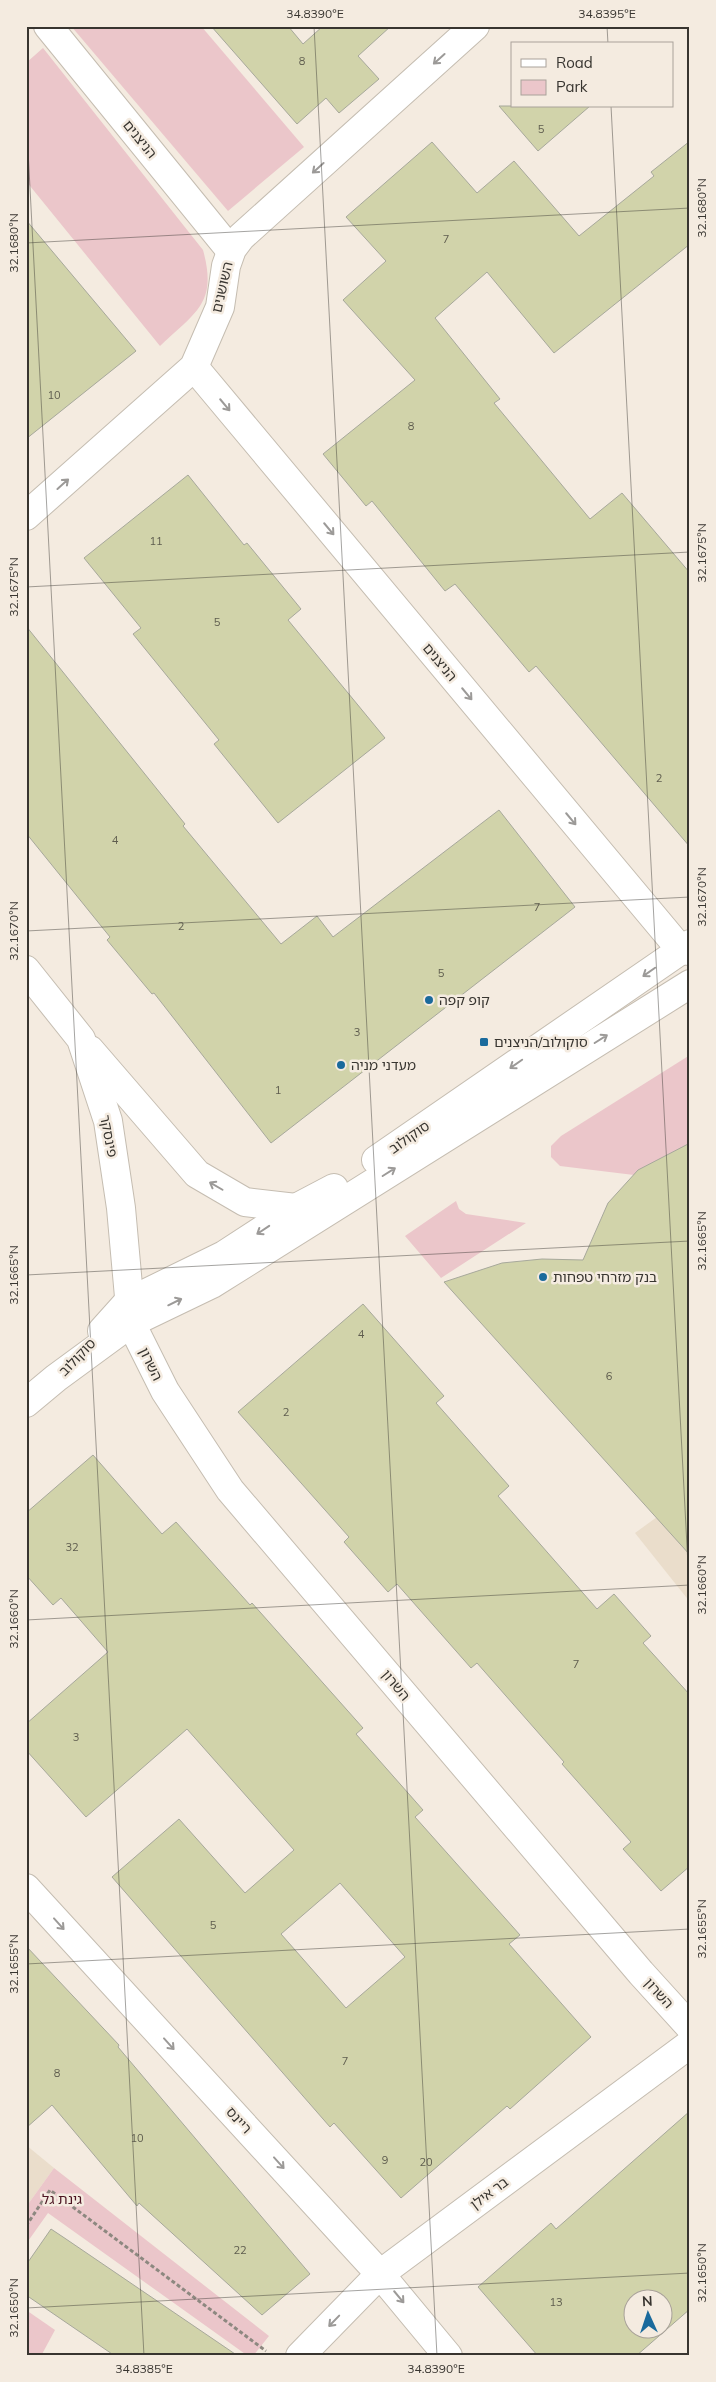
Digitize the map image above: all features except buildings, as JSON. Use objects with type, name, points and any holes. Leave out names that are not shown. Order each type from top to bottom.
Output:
[{"type":"street","name":"הניצנים","points":[[48,26],[231,251]]},
{"type":"street","name":"השושנים","points":[[26,516],[194,367],[220,307],[226,266],[231,251],[241,237],[475,26]]},
{"type":"street","name":"הניצנים","points":[[194,367],[687,949]]},
{"type":"street","name":"סוקולוב","points":[[26,1403],[130,1313],[296,1208],[340,1185],[687,949]]},
{"type":"street","name":"פינסקר","points":[[26,970],[81,1039],[108,1121],[121,1208],[130,1313]]},
{"type":"street","name":"סוקולוב","points":[[130,1313],[212,1284],[690,984]]},
{"type":"street","points":[[81,1039],[197,1174],[245,1202],[296,1208]]},
{"type":"street","name":"השרון","points":[[130,1313],[165,1391],[230,1490],[641,1973],[690,2027]]},
{"type":"street","name":"ריינס","points":[[26,1888],[380,2274],[448,2356]]},
{"type":"street","name":"בר אילן","points":[[300,2356],[380,2274],[690,2044]]},
{"type":"path","points":[[26,2226],[50,2190],[272,2356]]},
{"type":"shaded area","points":[[690,1493],[690,1602],[635,1533]]},
{"type":"shaded area","points":[[26,2145],[54,2168],[26,2207]]},
{"type":"green space","points":[[71,26],[201,26],[304,147],[228,211]]},
{"type":"green space","points":[[43,48],[203,250],[208,283],[205,295],[193,315],[160,346],[26,181],[26,63]]},
{"type":"green space","points":[[690,1055],[690,1148],[634,1175],[560,1166],[551,1157],[551,1146],[561,1136]]},
{"type":"green space","points":[[456,1201],[459,1209],[466,1214],[526,1223],[441,1278],[405,1236]]},
{"type":"green space","name":"גינת גל","points":[[54,2168],[269,2336],[253,2356],[248,2356],[48,2213],[26,2244],[26,2207]]},
{"type":"green space","points":[[26,2310],[55,2330],[41,2356],[26,2356]]},
{"type":"place","name":"קופ קפה","points":[[429,1000]]},
{"type":"place","name":"סוקולוב/הניצנים","points":[[484,1042]]},
{"type":"place","name":"מעדני מניה","points":[[341,1065]]},
{"type":"place","name":"בנק מזרחי טפחות","points":[[543,1277]]}]
